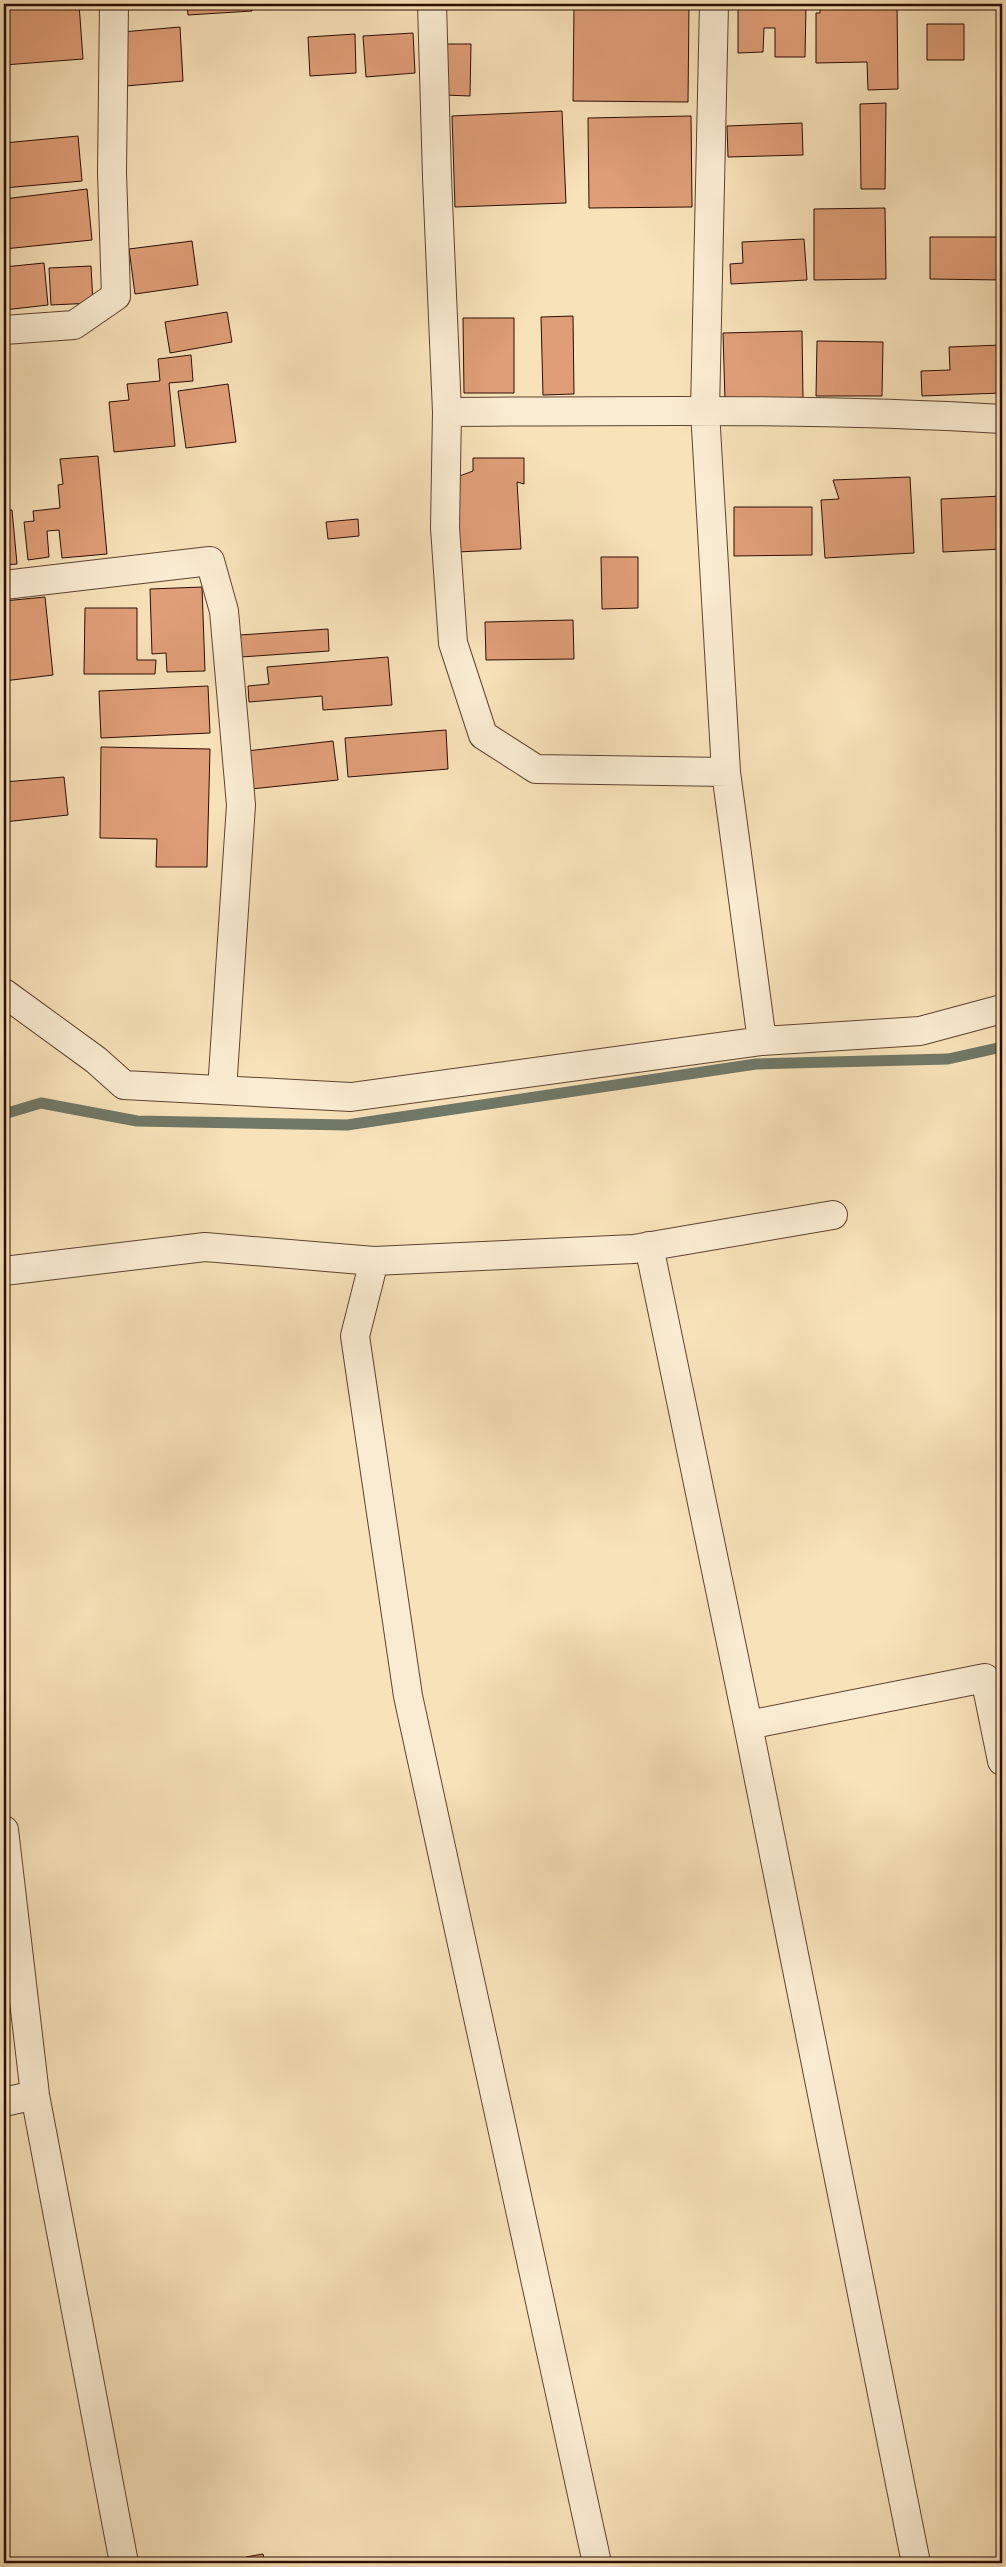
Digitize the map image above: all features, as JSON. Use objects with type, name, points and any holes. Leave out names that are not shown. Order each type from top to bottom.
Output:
[{"type":"street","points":[[4,330],[74,325],[116,296],[112,173],[114,4]]},
{"type":"street","points":[[432,4],[447,412],[445,528],[453,643],[483,735],[536,769],[726,772]]},
{"type":"street","points":[[714,4],[705,411],[726,772],[762,1041]]},
{"type":"street","points":[[447,412],[705,411],[1002,419]]},
{"type":"street","points":[[4,585],[210,562],[224,611],[241,805],[222,1090]]},
{"type":"street","points":[[4,994],[96,1060],[124,1085],[351,1097],[762,1041],[920,1031],[1002,1008]]},
{"type":"street","points":[[4,1271],[205,1247],[374,1260],[634,1249],[833,1215]]},
{"type":"street","points":[[649,1246],[748,1724],[916,2563]]},
{"type":"street","points":[[374,1260],[355,1336],[408,1696],[597,2563]]},
{"type":"street","points":[[748,1724],[985,1678],[1002,1761]]},
{"type":"street","points":[[4,1830],[35,2095],[124,2563]]},
{"type":"street","points":[[4,2102],[35,2095]]},
{"type":"building","points":[[4,4],[79,4],[83,59],[4,65]]},
{"type":"building","points":[[187,4],[251,4],[252,11],[188,15]]},
{"type":"building","points":[[574,4],[689,4],[688,102],[573,101]]},
{"type":"building","points":[[738,4],[806,4],[805,57],[775,57],[775,28],[764,28],[763,52],[738,53]]},
{"type":"building","points":[[820,4],[897,4],[898,89],[868,90],[867,62],[816,63],[816,13],[820,13]]},
{"type":"building","points":[[927,24],[964,24],[964,60],[927,60]]},
{"type":"building","points":[[180,27],[183,81],[126,86],[122,32]]},
{"type":"building","points":[[413,33],[415,73],[366,77],[363,36]]},
{"type":"building","points":[[355,34],[356,73],[310,76],[308,37]]},
{"type":"building","points":[[445,44],[471,44],[470,96],[444,95]]},
{"type":"building","points":[[886,103],[885,189],[861,189],[860,104]]},
{"type":"building","points":[[562,111],[566,203],[455,207],[452,116]]},
{"type":"building","points":[[691,116],[692,207],[589,208],[588,118]]},
{"type":"building","points":[[802,123],[803,155],[728,157],[727,126]]},
{"type":"building","points":[[78,136],[82,181],[4,188],[4,143]]},
{"type":"building","points":[[87,189],[92,240],[4,249],[4,199]]},
{"type":"building","points":[[885,208],[886,279],[814,280],[814,209]]},
{"type":"building","points":[[930,237],[1002,237],[1002,280],[930,279]]},
{"type":"building","points":[[804,239],[807,280],[731,284],[730,264],[743,263],[742,242]]},
{"type":"building","points":[[192,241],[198,285],[135,294],[129,249]]},
{"type":"building","points":[[44,263],[48,305],[4,310],[4,267]]},
{"type":"building","points":[[91,266],[93,303],[51,305],[49,268]]},
{"type":"building","points":[[227,312],[232,342],[170,353],[165,322]]},
{"type":"building","points":[[573,316],[574,394],[543,395],[541,317]]},
{"type":"building","points":[[463,318],[514,318],[514,393],[464,393]]},
{"type":"building","points":[[802,331],[803,398],[725,401],[723,333]]},
{"type":"building","points":[[817,341],[883,342],[882,396],[816,396]]},
{"type":"building","points":[[1002,345],[1002,393],[922,396],[921,371],[950,370],[949,347]]},
{"type":"building","points":[[191,355],[193,381],[169,383],[175,446],[114,452],[109,402],[129,400],[127,384],[160,381],[158,359]]},
{"type":"building","points":[[228,384],[236,442],[186,448],[178,391]]},
{"type":"building","points":[[98,456],[107,554],[62,558],[59,530],[47,531],[49,557],[28,560],[24,522],[34,521],[33,511],[60,508],[58,485],[63,484],[60,459]]},
{"type":"building","points":[[473,458],[524,458],[524,484],[517,482],[521,549],[457,552],[454,478],[473,471]]},
{"type":"building","points":[[910,477],[914,553],[825,558],[821,500],[839,499],[833,480]]},
{"type":"building","points":[[1002,496],[1002,549],[943,552],[941,499]]},
{"type":"building","points":[[734,507],[812,507],[812,555],[734,556]]},
{"type":"building","points":[[4,510],[12,510],[17,564],[4,565]]},
{"type":"building","points":[[358,519],[359,536],[328,539],[326,522]]},
{"type":"building","points":[[601,557],[638,557],[638,608],[602,609]]},
{"type":"building","points":[[202,587],[205,671],[167,672],[166,653],[152,654],[150,589]]},
{"type":"building","points":[[45,597],[53,675],[4,681],[4,601]]},
{"type":"building","points":[[85,608],[137,608],[137,660],[156,660],[155,674],[84,674]]},
{"type":"building","points":[[573,620],[574,659],[486,660],[485,622]]},
{"type":"building","points":[[328,629],[329,651],[241,657],[240,635]]},
{"type":"building","points":[[388,657],[392,705],[323,710],[322,696],[249,702],[248,686],[269,684],[267,667]]},
{"type":"building","points":[[208,686],[210,733],[101,738],[99,691]]},
{"type":"building","points":[[446,730],[448,769],[348,777],[345,738]]},
{"type":"building","points":[[333,741],[338,780],[251,789],[247,751]]},
{"type":"building","points":[[101,747],[210,749],[207,867],[156,867],[157,839],[100,838]]},
{"type":"building","points":[[64,777],[68,815],[4,822],[4,782]]},
{"type":"building","points":[[263,2554],[265,2563],[247,2563],[246,2557]]},
{"type":"waterway","points":[[4,1114],[41,1103],[137,1121],[347,1125],[756,1064],[948,1059],[1002,1047]]}]
